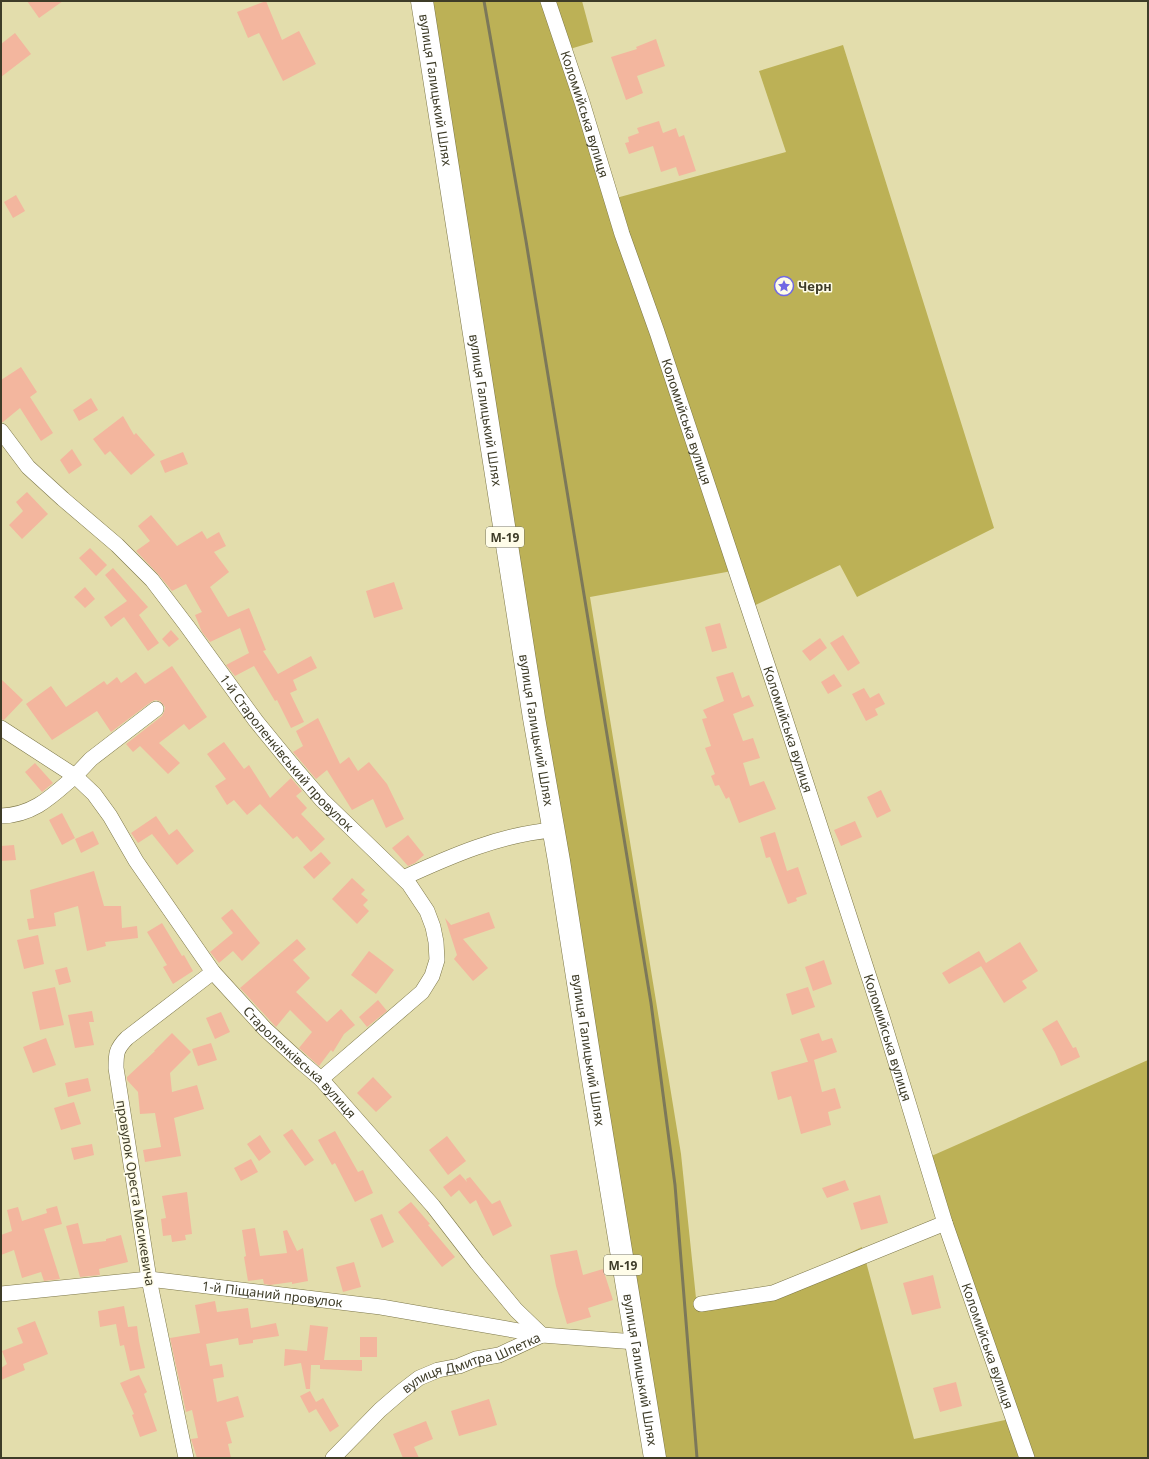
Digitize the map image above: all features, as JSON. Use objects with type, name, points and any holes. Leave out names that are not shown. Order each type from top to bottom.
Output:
[{"type":"highway","name":"вулиця Галицький Шлях","points":[[422,1],[534,718],[554,830],[655,1458]]},
{"type":"street","name":"Коломийська вулиця","points":[[548,1],[582,102],[622,234],[657,332],[882,1017],[945,1223],[1027,1458]]},
{"type":"street","name":"1-й Староленківський провулок","points":[[1,431],[28,467],[117,545],[152,580],[256,721],[292,765],[322,800],[409,884],[427,910],[434,927],[437,960],[432,976],[422,992],[321,1079]]},
{"type":"street","points":[[1,816],[28,811],[45,802],[75,776],[91,759],[156,709]]},
{"type":"street","name":"Староленківська вулиця","points":[[1,728],[75,776],[94,794],[110,816],[136,861],[213,972],[265,1029],[300,1062],[321,1079],[433,1206],[516,1310],[542,1335]]},
{"type":"street","points":[[403,878],[447,858],[498,840],[537,831],[554,830]]},
{"type":"street","name":"провулок Ореста Масикевича","points":[[186,1458],[149,1280],[116,1068],[116,1054],[120,1045],[127,1038],[213,972]]},
{"type":"street","points":[[701,1304],[772,1293],[945,1223]]},
{"type":"street","name":"1-й Піщаний провулок","points":[[1,1294],[149,1280],[381,1307],[542,1335]]},
{"type":"street","name":"вулиця Дмитра Шпетка","points":[[333,1458],[380,1410],[419,1378],[438,1370],[459,1366],[476,1359],[499,1355],[542,1335],[636,1342]]},
{"type":"shaded area","points":[[417,1],[582,1],[593,42],[570,49],[616,198],[786,152],[759,71],[843,45],[994,528],[857,597],[840,565],[745,610],[732,571],[590,597],[681,1154],[696,1298],[780,1286],[862,1247],[914,1439],[1010,1419],[927,1158],[1148,1060],[1148,1458],[648,1458]]},
{"type":"building","points":[[27,1],[63,1],[39,18]]},
{"type":"building","points":[[266,1],[282,40],[299,31],[316,64],[283,81],[259,33],[248,38],[237,12]]},
{"type":"building","points":[[15,33],[31,54],[1,77],[1,44]]},
{"type":"building","points":[[656,39],[665,66],[637,76],[643,93],[626,100],[611,57],[637,49],[636,47]]},
{"type":"building","points":[[659,121],[663,133],[676,128],[679,137],[684,135],[696,171],[679,176],[676,167],[661,172],[653,146],[629,154],[625,143],[629,142],[628,137],[639,133],[637,128]]},
{"type":"building","points":[[16,195],[25,211],[13,218],[4,202]]},
{"type":"building","points":[[21,367],[37,392],[30,397],[53,433],[41,441],[20,408],[1,422],[1,380]]},
{"type":"building","points":[[91,398],[98,410],[79,421],[73,410]]},
{"type":"building","points":[[123,416],[134,435],[136,433],[155,455],[131,475],[110,451],[105,455],[93,439]]},
{"type":"building","points":[[72,449],[82,465],[69,474],[60,460]]},
{"type":"building","points":[[183,452],[188,464],[165,473],[160,461]]},
{"type":"building","points":[[27,492],[48,514],[22,539],[9,525],[23,511],[16,502]]},
{"type":"building","points":[[151,515],[177,546],[202,531],[207,539],[219,532],[226,546],[214,552],[229,572],[210,587],[228,617],[249,608],[266,650],[263,651],[278,674],[311,656],[317,668],[293,680],[297,690],[290,693],[304,722],[291,728],[277,700],[275,701],[254,666],[235,676],[226,665],[249,653],[240,628],[210,642],[202,632],[195,615],[202,612],[186,584],[172,591],[136,551],[150,541],[138,526]]},
{"type":"building","points":[[90,548],[107,565],[96,576],[79,558]]},
{"type":"building","points":[[113,568],[148,607],[139,615],[159,643],[148,651],[124,617],[111,627],[104,617],[127,601],[105,575]]},
{"type":"building","points":[[394,582],[403,609],[374,618],[366,591]]},
{"type":"building","points":[[85,587],[95,599],[85,608],[74,597]]},
{"type":"building","points":[[720,623],[727,648],[712,652],[705,627]]},
{"type":"building","points":[[171,630],[179,639],[169,647],[162,639]]},
{"type":"building","points":[[843,635],[860,663],[848,671],[830,643]]},
{"type":"building","points":[[820,638],[827,648],[810,661],[802,651]]},
{"type":"building","points":[[172,666],[207,717],[189,730],[184,724],[159,743],[180,763],[168,774],[140,746],[133,752],[126,744],[162,716],[165,707],[160,701],[155,700],[151,702],[111,732],[97,711],[52,740],[26,704],[51,686],[66,707],[104,681],[107,685],[117,677],[121,683],[136,672],[145,684]]},
{"type":"building","points":[[733,672],[742,698],[749,695],[754,706],[733,714],[743,741],[753,738],[760,758],[743,763],[750,786],[764,781],[776,809],[739,823],[729,797],[726,799],[719,785],[715,786],[711,776],[715,774],[705,748],[711,746],[702,719],[707,718],[703,710],[724,701],[716,677]]},
{"type":"building","points":[[834,674],[842,686],[828,694],[821,682]]},
{"type":"building","points":[[1,679],[23,700],[4,720],[1,719]]},
{"type":"building","points":[[864,688],[870,698],[879,693],[885,704],[875,709],[878,715],[866,721],[852,694]]},
{"type":"building","points":[[318,718],[340,764],[349,757],[358,771],[369,762],[387,784],[404,819],[386,828],[373,799],[352,810],[327,770],[316,779],[293,752],[303,746],[296,731]]},
{"type":"building","points":[[224,742],[244,769],[249,765],[270,798],[291,778],[302,791],[296,796],[307,808],[301,814],[325,839],[311,852],[297,836],[293,839],[260,804],[247,815],[234,800],[227,805],[215,786],[226,779],[207,754]]},
{"type":"building","points":[[35,763],[53,783],[42,792],[25,772]]},
{"type":"building","points":[[881,790],[891,811],[877,818],[867,797]]},
{"type":"building","points":[[62,813],[75,838],[62,845],[49,820]]},
{"type":"building","points":[[156,816],[169,835],[177,829],[194,851],[177,865],[152,834],[138,843],[131,833]]},
{"type":"building","points":[[855,821],[862,837],[841,846],[834,830]]},
{"type":"building","points":[[93,831],[99,844],[81,853],[75,839]]},
{"type":"building","points":[[775,832],[787,871],[798,867],[807,894],[796,898],[797,901],[788,904],[770,857],[766,858],[760,837]]},
{"type":"building","points":[[408,835],[424,855],[415,863],[408,866],[392,848]]},
{"type":"building","points":[[14,845],[16,860],[1,861],[1,846]]},
{"type":"building","points":[[321,852],[331,863],[314,879],[303,867]]},
{"type":"building","points":[[94,871],[104,906],[121,906],[122,928],[137,926],[138,938],[105,942],[106,946],[87,951],[78,906],[54,913],[56,926],[29,930],[27,919],[34,918],[30,890]]},
{"type":"building","points":[[352,878],[365,890],[361,894],[368,900],[363,905],[369,911],[357,924],[332,899]]},
{"type":"building","points":[[232,909],[260,943],[242,961],[233,951],[219,963],[210,952],[233,933],[221,918]]},
{"type":"building","points":[[489,912],[495,928],[463,939],[488,968],[473,981],[454,959],[457,955],[445,918],[451,925]]},
{"type":"building","points":[[162,923],[193,971],[173,984],[163,967],[167,965],[147,932]]},
{"type":"building","points":[[38,935],[44,964],[24,969],[17,940]]},
{"type":"building","points":[[297,939],[306,949],[293,960],[310,978],[296,992],[327,1022],[341,1009],[355,1025],[344,1034],[333,1052],[331,1050],[319,1066],[299,1048],[312,1032],[290,1010],[276,1027],[240,988]]},
{"type":"building","points":[[1020,942],[1038,971],[1022,981],[1027,988],[1004,1003],[981,966],[949,984],[942,973],[979,951],[986,963]]},
{"type":"building","points":[[369,951],[394,970],[376,994],[351,975]]},
{"type":"building","points":[[824,960],[832,984],[813,991],[805,967]]},
{"type":"building","points":[[67,967],[71,982],[59,985],[55,970]]},
{"type":"building","points":[[55,987],[64,1025],[40,1030],[32,992]]},
{"type":"building","points":[[808,987],[815,1007],[792,1015],[786,994]]},
{"type":"building","points":[[378,1000],[387,1011],[367,1027],[359,1017]]},
{"type":"building","points":[[92,1011],[94,1022],[89,1022],[94,1045],[75,1048],[68,1015]]},
{"type":"building","points":[[221,1012],[230,1032],[215,1039],[206,1018]]},
{"type":"building","points":[[1057,1020],[1073,1048],[1076,1047],[1080,1057],[1061,1066],[1042,1029]]},
{"type":"building","points":[[172,1033],[191,1052],[170,1073],[172,1092],[197,1085],[204,1109],[174,1118],[181,1156],[145,1162],[143,1150],[161,1147],[155,1113],[140,1114],[138,1092],[127,1080],[127,1077]]},
{"type":"building","points":[[819,1033],[822,1041],[832,1038],[837,1052],[808,1062],[800,1039]]},
{"type":"building","points":[[46,1038],[56,1065],[33,1073],[23,1047]]},
{"type":"building","points":[[211,1043],[217,1060],[198,1066],[192,1049]]},
{"type":"building","points":[[814,1060],[822,1092],[835,1088],[841,1108],[828,1112],[831,1125],[801,1134],[791,1096],[778,1100],[771,1072]]},
{"type":"building","points":[[373,1077],[392,1097],[376,1112],[357,1093]]},
{"type":"building","points":[[88,1078],[91,1091],[68,1097],[65,1083]]},
{"type":"building","points":[[74,1102],[81,1124],[61,1130],[54,1108]]},
{"type":"building","points":[[292,1129],[314,1160],[305,1166],[283,1135]]},
{"type":"building","points":[[335,1131],[358,1172],[363,1170],[373,1193],[355,1202],[335,1163],[332,1165],[318,1140]]},
{"type":"building","points":[[260,1135],[271,1152],[259,1161],[247,1144]]},
{"type":"building","points":[[447,1136],[466,1161],[448,1175],[429,1150]]},
{"type":"building","points":[[92,1144],[94,1155],[74,1160],[71,1148]]},
{"type":"building","points":[[251,1159],[258,1172],[241,1181],[234,1168]]},
{"type":"building","points":[[460,1174],[467,1182],[466,1179],[470,1177],[492,1204],[500,1200],[512,1226],[493,1236],[476,1200],[470,1204],[459,1190],[451,1197],[443,1187]]},
{"type":"building","points":[[845,1180],[849,1190],[827,1198],[822,1188]]},
{"type":"building","points":[[187,1192],[192,1234],[185,1235],[186,1240],[172,1242],[171,1235],[163,1236],[161,1219],[166,1218],[162,1196]]},
{"type":"building","points":[[880,1195],[888,1223],[861,1230],[853,1203]]},
{"type":"building","points":[[411,1202],[455,1257],[442,1267],[398,1212]]},
{"type":"building","points":[[57,1206],[62,1224],[44,1229],[60,1279],[44,1281],[41,1272],[22,1278],[14,1250],[1,1255],[1,1235],[12,1231],[7,1210],[18,1207],[22,1221],[47,1213],[46,1209]]},
{"type":"building","points":[[382,1214],[394,1242],[382,1248],[370,1219]]},
{"type":"building","points":[[78,1223],[83,1244],[106,1241],[106,1239],[121,1235],[128,1262],[99,1269],[100,1275],[80,1277],[66,1226]]},
{"type":"building","points":[[255,1228],[260,1256],[287,1253],[283,1231],[287,1230],[297,1251],[303,1248],[308,1281],[292,1284],[292,1282],[270,1285],[264,1284],[263,1279],[248,1281],[242,1230]]},
{"type":"building","points":[[577,1250],[583,1275],[603,1269],[613,1300],[588,1308],[591,1317],[567,1324],[556,1286],[550,1255]]},
{"type":"building","points":[[354,1262],[361,1287],[343,1292],[336,1267]]},
{"type":"building","points":[[933,1275],[941,1308],[912,1315],[903,1283]]},
{"type":"building","points":[[215,1301],[217,1312],[248,1308],[251,1328],[276,1323],[279,1336],[253,1340],[253,1343],[239,1345],[238,1338],[206,1344],[210,1366],[222,1364],[224,1377],[213,1379],[217,1402],[238,1396],[244,1417],[226,1422],[232,1443],[228,1444],[231,1458],[197,1458],[191,1439],[198,1438],[192,1410],[186,1412],[170,1338],[200,1333],[195,1305]]},
{"type":"building","points":[[124,1306],[128,1327],[137,1326],[145,1368],[130,1371],[124,1345],[120,1346],[116,1324],[100,1327],[98,1311]]},
{"type":"building","points":[[35,1321],[48,1354],[23,1364],[25,1370],[1,1380],[1,1368],[7,1364],[2,1351],[23,1343],[17,1328]]},
{"type":"building","points":[[310,1325],[328,1327],[324,1360],[362,1360],[362,1371],[320,1369],[320,1365],[311,1365],[310,1389],[306,1389],[301,1363],[284,1366],[285,1349],[307,1351]]},
{"type":"building","points":[[360,1337],[377,1337],[377,1357],[360,1357]]},
{"type":"building","points":[[139,1375],[147,1392],[144,1394],[157,1431],[140,1437],[132,1415],[134,1414],[120,1383]]},
{"type":"building","points":[[956,1382],[962,1406],[940,1412],[933,1388]]},
{"type":"building","points":[[310,1391],[316,1402],[323,1398],[339,1426],[330,1432],[316,1409],[309,1413],[300,1396]]},
{"type":"building","points":[[489,1399],[497,1425],[459,1436],[451,1411]]},
{"type":"building","points":[[426,1421],[433,1439],[414,1447],[419,1458],[403,1458],[393,1434]]},
{"type":"railway","points":[[484,1],[526,241],[651,1003],[675,1185],[697,1458]]},
{"type":"place","name":"Черн","points":[[784,286]]}]
